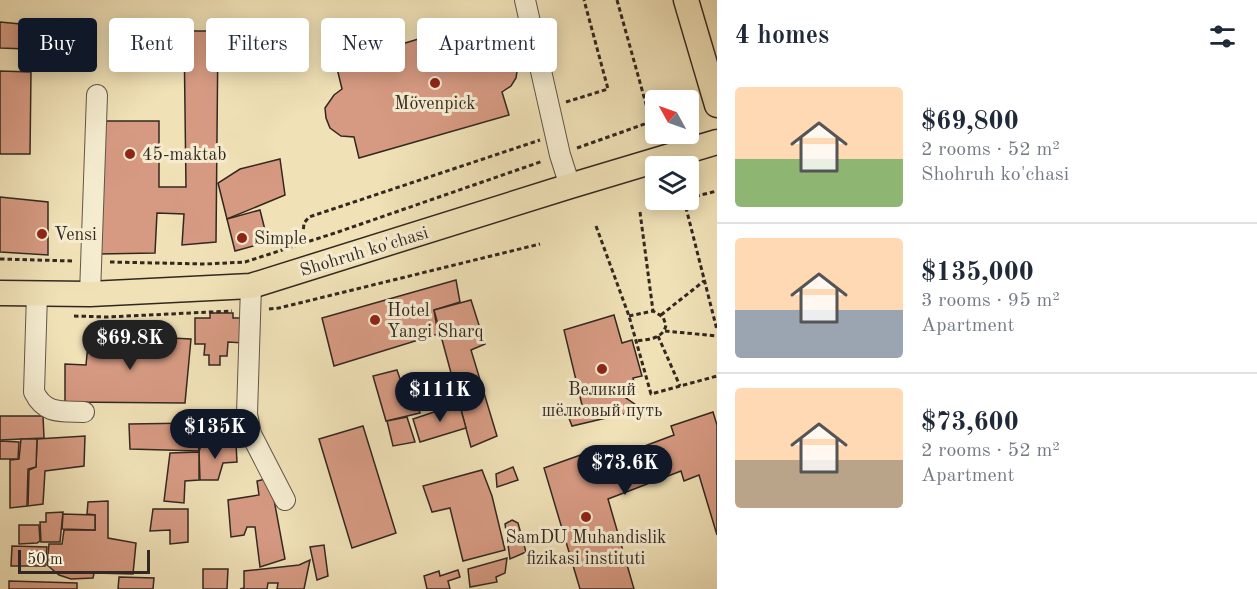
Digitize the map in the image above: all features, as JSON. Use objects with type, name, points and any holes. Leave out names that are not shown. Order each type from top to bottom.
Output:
[{"type":"main road","points":[[686,0],[717,105]]},
{"type":"main road","name":"Shohruh ko'chasi","points":[[0,293],[90,294],[251,286],[717,142]]},
{"type":"street","points":[[525,0],[560,155],[570,186]]},
{"type":"street","points":[[90,294],[97,95]]},
{"type":"street","points":[[251,286],[247,414],[250,434],[285,500]]},
{"type":"street","points":[[37,294],[34,392],[39,402],[51,410],[84,412]]},
{"type":"path","points":[[550,107],[608,89],[584,0]]},
{"type":"path","points":[[617,0],[645,94]]},
{"type":"path","points":[[0,259],[205,264],[245,262],[645,124]]},
{"type":"path","points":[[302,244],[304,223],[309,217],[556,135]]},
{"type":"path","points":[[699,195],[717,191]]},
{"type":"path","points":[[686,210],[717,330]]},
{"type":"path","points":[[640,212],[652,311]]},
{"type":"path","points":[[596,226],[629,316],[651,394],[717,376]]},
{"type":"path","points":[[661,315],[704,281]]},
{"type":"path","points":[[629,316],[652,311],[661,315],[666,325],[665,331]]},
{"type":"path","points":[[636,341],[658,336],[665,331],[717,336]]},
{"type":"path","points":[[658,336],[680,386]]},
{"type":"building","points":[[0,22],[18,24],[18,49],[0,48]]},
{"type":"building","name":"45-maktab","points":[[194,31],[206,31],[206,72],[218,72],[216,242],[182,245],[184,214],[157,213],[155,253],[99,254],[103,121],[159,121],[159,187],[186,187],[185,72],[194,72]]},
{"type":"building","points":[[417,39],[417,72],[517,72],[511,86],[502,92],[509,115],[359,158],[354,137],[341,136],[330,128],[326,118],[325,108],[334,95],[342,89],[338,72],[405,72],[405,43]]},
{"type":"building","points":[[0,71],[31,72],[30,154],[0,154]]},
{"type":"building","points":[[280,159],[285,195],[227,219],[218,183],[240,169]]},
{"type":"building","points":[[0,197],[48,202],[48,255],[0,252]]},
{"type":"building","points":[[260,210],[268,242],[235,251],[227,219]]},
{"type":"building","points":[[456,280],[460,302],[434,310],[438,334],[334,366],[322,318]]},
{"type":"building","points":[[471,300],[485,344],[471,350],[497,436],[471,447],[434,310]]},
{"type":"building","points":[[210,313],[233,313],[233,318],[244,318],[244,343],[228,342],[227,356],[220,356],[220,365],[209,365],[209,355],[204,355],[205,344],[195,344],[195,318],[210,318]]},
{"type":"building","points":[[614,315],[622,343],[632,340],[642,376],[633,378],[637,395],[626,398],[642,409],[633,415],[623,414],[572,426],[567,413],[582,405],[564,330]]},
{"type":"building","points":[[89,334],[191,339],[185,403],[65,402],[65,364],[86,365]]},
{"type":"building","points":[[397,370],[408,402],[415,399],[420,413],[386,421],[373,376]]},
{"type":"building","points":[[443,406],[460,406],[466,428],[420,442],[413,419],[434,412]]},
{"type":"building","name":"SamDU Muhandislik fizikasi instituti","points":[[713,412],[717,425],[717,535],[699,475],[684,481],[681,471],[608,499],[634,589],[580,589],[544,468],[589,452],[594,465],[674,435],[671,426]]},
{"type":"building","points":[[0,416],[43,416],[44,438],[0,440]]},
{"type":"building","points":[[407,417],[415,442],[393,446],[387,421]]},
{"type":"building","points":[[195,423],[199,451],[130,449],[129,424]]},
{"type":"building","points":[[363,426],[396,533],[352,548],[319,439]]},
{"type":"building","points":[[85,436],[84,466],[45,471],[43,504],[28,506],[29,470],[36,467],[37,439]]},
{"type":"building","points":[[21,439],[37,439],[36,467],[28,469],[27,506],[10,508],[10,460],[19,459]]},
{"type":"building","points":[[0,441],[19,442],[18,459],[0,459]]},
{"type":"building","points":[[236,444],[237,462],[223,463],[218,480],[200,480],[199,451],[201,446]]},
{"type":"building","points":[[199,452],[199,480],[185,481],[184,503],[164,501],[170,453]]},
{"type":"building","points":[[513,467],[518,480],[497,487],[496,474]]},
{"type":"building","points":[[482,470],[492,496],[505,550],[463,561],[450,508],[432,512],[423,486]]},
{"type":"building","points":[[270,478],[285,559],[260,567],[255,527],[247,527],[244,535],[231,537],[228,500],[259,495],[257,481]]},
{"type":"building","points":[[108,501],[108,538],[136,543],[133,574],[94,573],[93,578],[71,579],[59,575],[47,565],[49,544],[62,544],[64,530],[95,530],[95,515],[87,514],[88,502]]},
{"type":"building","points":[[153,509],[188,509],[188,542],[170,544],[170,530],[150,531]]},
{"type":"building","points":[[63,512],[60,542],[41,542],[40,522],[46,522],[46,513]]},
{"type":"building","points":[[63,514],[95,515],[95,530],[62,529]]},
{"type":"building","points":[[512,520],[518,523],[526,552],[510,559],[505,524]]},
{"type":"building","points":[[19,525],[39,525],[40,541],[19,544]]},
{"type":"building","points":[[324,545],[328,576],[317,580],[310,547]]},
{"type":"building","points":[[12,546],[47,547],[45,566],[11,566]]},
{"type":"building","points":[[507,558],[505,573],[496,577],[497,582],[470,587],[468,569]]},
{"type":"building","points":[[310,560],[304,589],[277,589],[278,583],[268,583],[267,589],[240,589],[244,588],[244,571],[299,565]]},
{"type":"building","points":[[203,569],[228,569],[227,589],[203,589]]},
{"type":"building","points":[[458,570],[460,577],[448,581],[450,589],[427,589],[424,576],[439,571],[440,576]]},
{"type":"building","points":[[119,577],[154,578],[153,589],[118,589]]},
{"type":"building","points":[[9,581],[77,583],[77,589],[9,589]]},
{"type":"place","name":"Mövenpick","points":[[435,83]]},
{"type":"place","name":"45-maktab","points":[[130,154]]},
{"type":"place","name":"Vensi","points":[[42,234]]},
{"type":"place","name":"Simple","points":[[242,238]]},
{"type":"place","name":"Hotel Yangi Sharq","points":[[375,320]]},
{"type":"place","name":"Великий шёлковый путь","points":[[602,369]]},
{"type":"place","name":"SamDU Muhandislik fizikasi instituti","points":[[586,517]]}]
